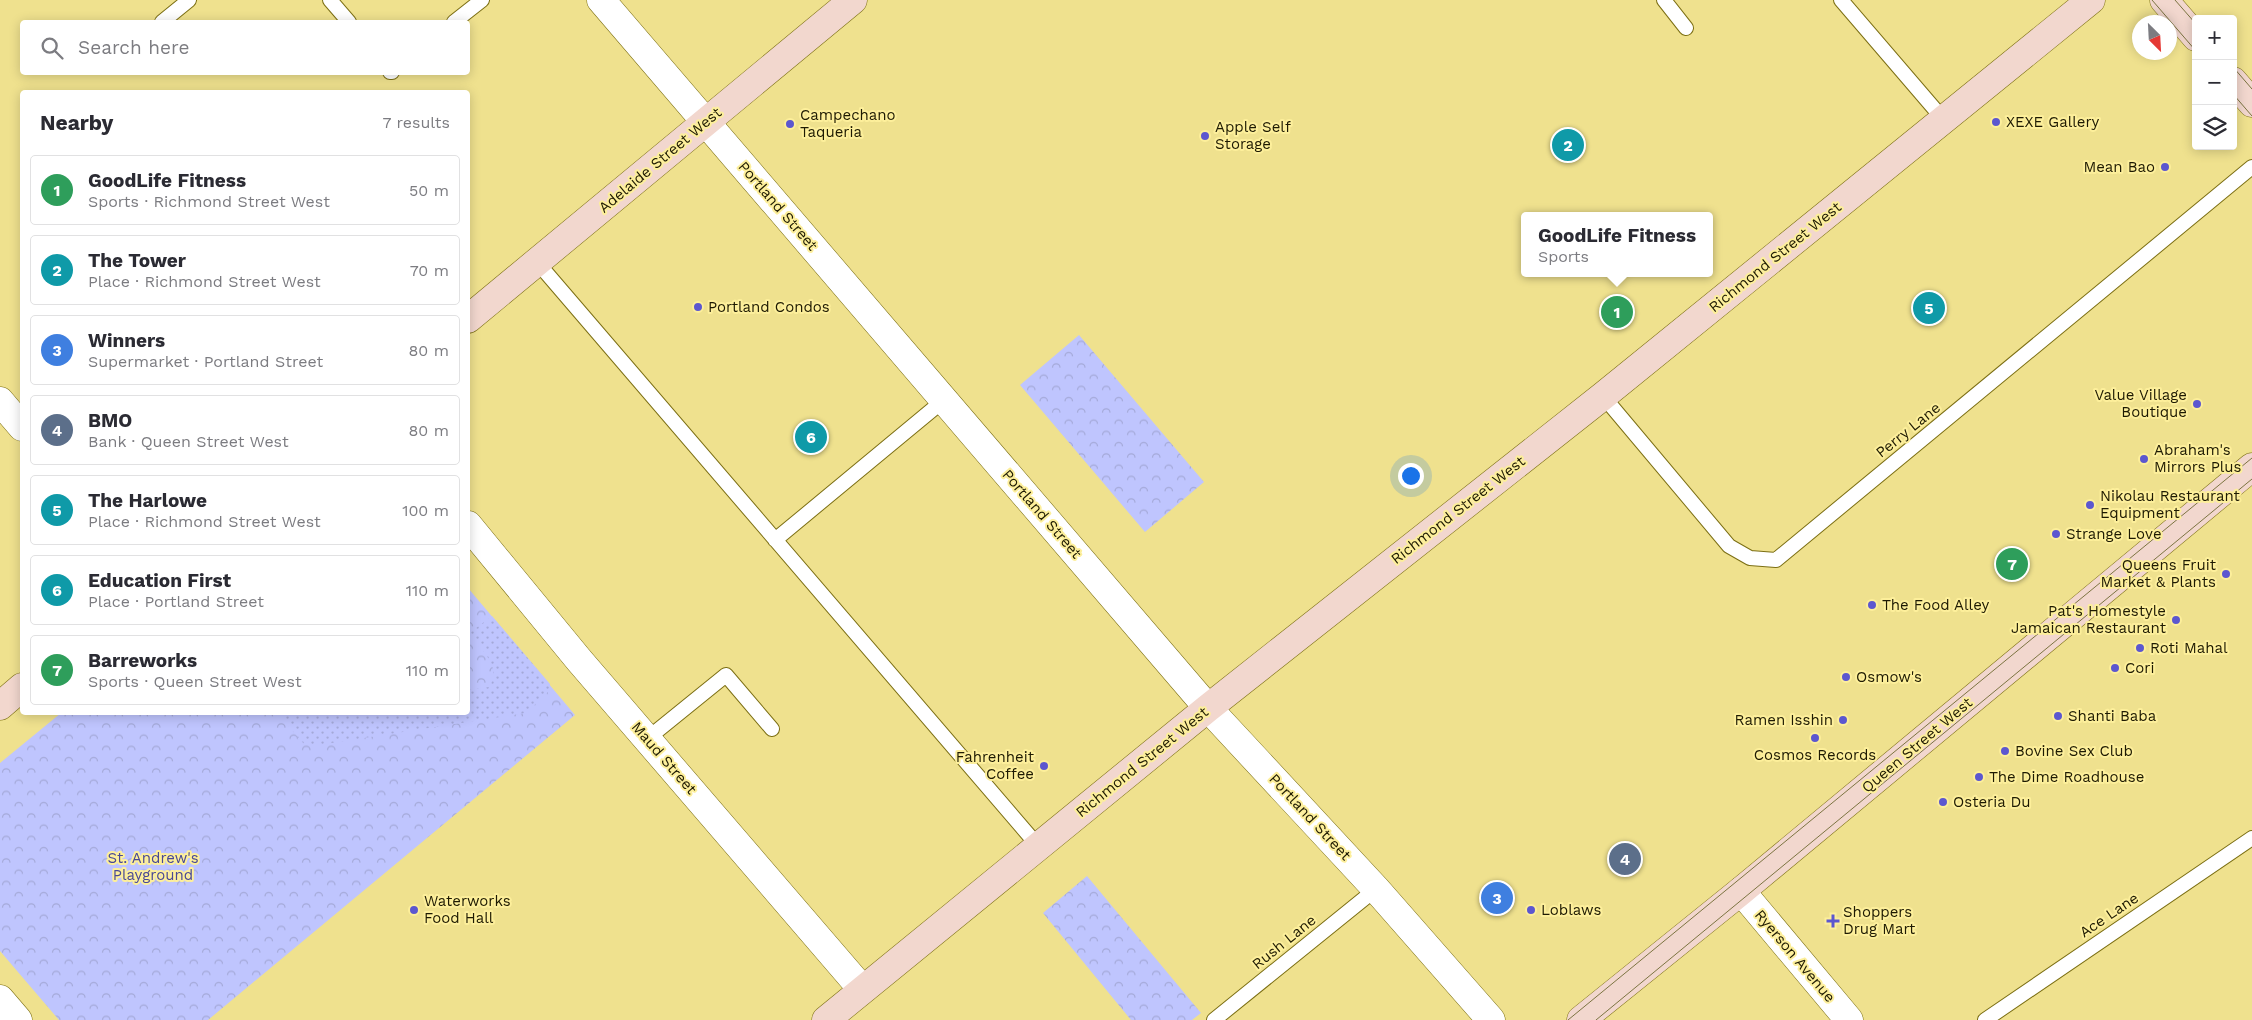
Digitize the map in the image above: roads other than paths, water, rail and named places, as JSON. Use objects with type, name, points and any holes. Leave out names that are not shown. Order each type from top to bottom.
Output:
[{"type":"main road","name":"Adelaide Street West","points":[[470,317],[682,144],[853,0]]},
{"type":"main road","name":"Richmond Street West","points":[[826,1020],[1208,708],[1603,396],[2092,0]]},
{"type":"main road","points":[[2164,0],[2192,32]]},
{"type":"main road","points":[[2237,85],[2252,102]]},
{"type":"main road","name":"Queen Street West","points":[[1581,1020],[1741,891],[2252,467]]},
{"type":"main road","points":[[0,706],[20,689]]},
{"type":"street","name":"Portland Street","points":[[601,0],[1208,708],[1376,889],[1491,1020]]},
{"type":"street","name":"Maud Street","points":[[470,527],[647,739],[862,989]]},
{"type":"street","name":"Ryerson Avenue","points":[[1741,891],[1849,1020]]},
{"type":"street","points":[[0,999],[18,1020]]},
{"type":"lane","points":[[164,20],[189,0]]},
{"type":"lane","points":[[330,0],[347,20]]},
{"type":"lane","points":[[457,20],[482,0]]},
{"type":"lane","points":[[1664,0],[1686,28]]},
{"type":"lane","points":[[1842,0],[1944,120]]},
{"type":"lane","name":"Perry Lane","points":[[1603,396],[1729,546],[1750,558],[1776,560],[2252,168]]},
{"type":"lane","points":[[537,262],[1039,847]]},
{"type":"lane","points":[[775,540],[944,400]]},
{"type":"lane","points":[[647,739],[726,675],[772,728]]},
{"type":"lane","name":"Ace Lane","points":[[1985,1020],[2252,838]]},
{"type":"lane","name":"Rush Lane","points":[[1214,1020],[1376,889]]},
{"type":"tram line","points":[[2152,0],[2192,46]]},
{"type":"tram line","points":[[2175,0],[2192,19]]},
{"type":"tram line","points":[[2237,72],[2252,89]]},
{"type":"tram line","points":[[2237,99],[2252,116]]},
{"type":"tram line","points":[[1568,1020],[2252,458]]},
{"type":"tram line","points":[[1596,1020],[2252,479]]},
{"type":"place","name":"XEXE Gallery","points":[[1996,122]]},
{"type":"place","name":"Campechano Taqueria","points":[[790,124]]},
{"type":"place","name":"Apple Self Storage","points":[[1205,136]]},
{"type":"place","name":"The Tower","points":[[1568,145]]},
{"type":"place","name":"Mean Bao","points":[[2165,167]]},
{"type":"place","name":"Portland Condos","points":[[698,307]]},
{"type":"place","name":"The Harlowe","points":[[1929,308]]},
{"type":"place","name":"GoodLife Fitness","points":[[1617,312]]},
{"type":"place","name":"Value Village Boutique","points":[[2197,404]]},
{"type":"place","name":"Education First","points":[[811,437]]},
{"type":"place","name":"Abraham's Mirrors Plus","points":[[2144,459]]},
{"type":"place","name":"Nikolau Restaurant Equipment","points":[[2090,505]]},
{"type":"place","name":"Strange Love","points":[[2056,534]]},
{"type":"place","name":"Barreworks","points":[[2012,564]]},
{"type":"place","name":"Queens Fruit Market & Plants","points":[[2226,574]]},
{"type":"place","name":"The Food Alley","points":[[1872,605]]},
{"type":"place","name":"Pat's Homestyle Jamaican Restaurant","points":[[2176,620]]},
{"type":"place","name":"Roti Mahal","points":[[2140,648]]},
{"type":"place","name":"Cori","points":[[2115,668]]},
{"type":"place","name":"Osmow's","points":[[1846,677]]},
{"type":"place","name":"Shanti Baba","points":[[2058,716]]},
{"type":"place","name":"Ramen Isshin","points":[[1843,720]]},
{"type":"place","name":"Cosmos Records","points":[[1815,738]]},
{"type":"place","name":"Bovine Sex Club","points":[[2005,751]]},
{"type":"place","name":"Fahrenheit Coffee","points":[[1044,766]]},
{"type":"place","name":"The Dime Roadhouse","points":[[1979,777]]},
{"type":"place","name":"Osteria Du","points":[[1943,802]]},
{"type":"place","name":"BMO","points":[[1625,859]]},
{"type":"place","name":"Winners","points":[[1497,898]]},
{"type":"place","name":"Waterworks Food Hall","points":[[414,910]]},
{"type":"place","name":"Loblaws","points":[[1531,910]]},
{"type":"place","name":"Shoppers Drug Mart","points":[[1833,921]]},
{"type":"park label","name":"St. Andrew's Playground","points":[[153,866]]}]
